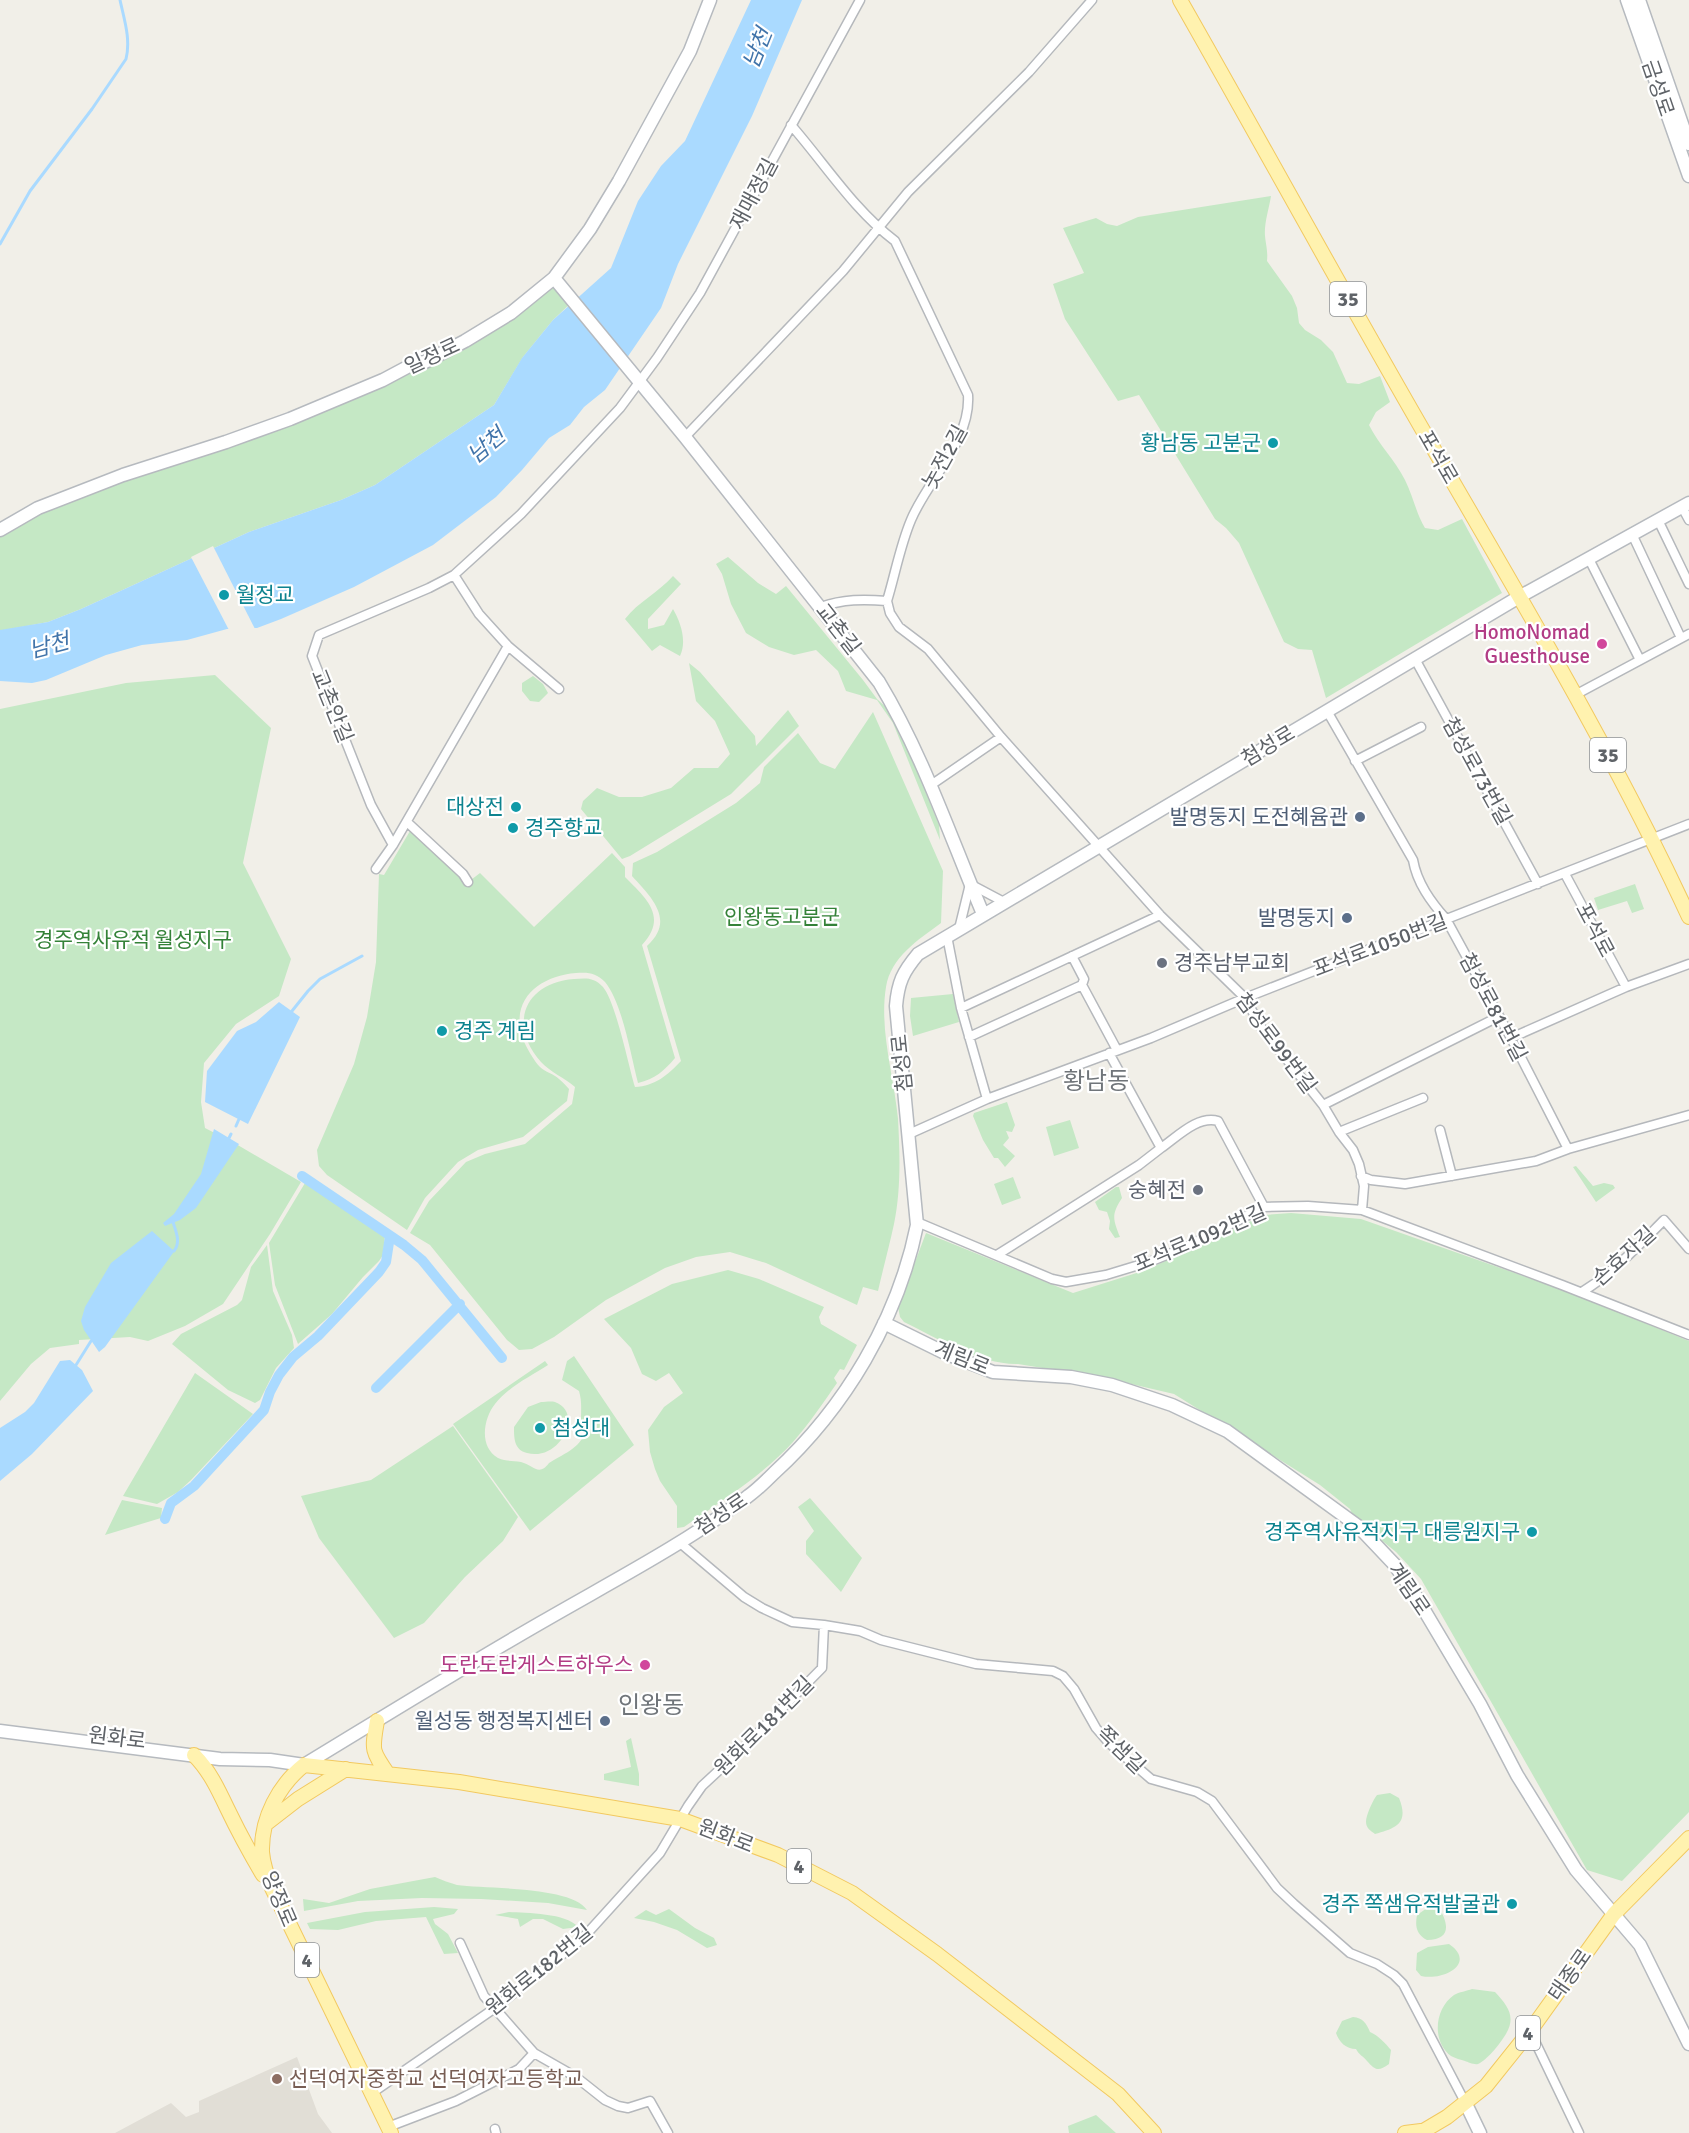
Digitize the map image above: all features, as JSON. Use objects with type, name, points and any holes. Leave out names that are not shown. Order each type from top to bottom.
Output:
[{"type":"main road","name":"포석로","points":[[1180,0],[1272,160],[1371,342],[1575,695],[1653,838],[1689,917]]},
{"type":"main road","points":[[377,1721],[372,1748],[388,1774]]},
{"type":"main road","points":[[194,1755],[216,1785],[250,1854],[272,1888]]},
{"type":"main road","name":"원화로","points":[[304,1765],[459,1782],[680,1819],[778,1856],[852,1893],[968,1977],[1118,2094],[1139,2116],[1148,2133]]},
{"type":"main road","name":"양정로","points":[[304,1765],[292,1775],[276,1796],[263,1834],[262,1853],[272,1888],[389,2130]]},
{"type":"main road","points":[[267,1823],[297,1799],[346,1769]]},
{"type":"main road","name":"태종로","points":[[1405,2133],[1421,2132],[1466,2104],[1486,2086],[1530,2031],[1614,1914],[1689,1838]]},
{"type":"main road","points":[[1139,2116],[1155,2133]]},
{"type":"street","name":"일정로","points":[[0,530],[46,505],[123,475],[290,419],[383,380],[413,364],[425,362],[511,313],[554,278],[590,229],[620,181],[690,51],[710,0]]},
{"type":"street","name":"재매정길","points":[[637,380],[657,358],[700,293],[860,0]]},
{"type":"street","points":[[685,437],[843,271],[908,192],[1029,72],[1092,0]]},
{"type":"street","name":"금성로","points":[[1627,0],[1689,176]]},
{"type":"street","name":"금성로","points":[[1639,0],[1689,144]]},
{"type":"street","name":"놋전2길","points":[[791,125],[878,229],[895,241],[968,395],[969,411],[964,429],[911,520],[887,601]]},
{"type":"street","name":"교촌길","points":[[554,278],[685,437],[879,682],[897,711],[931,785],[983,914]]},
{"type":"street","name":"교촌안길","points":[[393,845],[371,805],[312,656],[319,635],[454,575],[520,514],[620,408],[637,380]]},
{"type":"street","points":[[1686,505],[1689,520]]},
{"type":"street","name":"첨성로","points":[[304,1765],[543,1621],[619,1580],[749,1496],[794,1455],[851,1385],[884,1323],[903,1277],[913,1247],[917,1222],[896,1006],[898,988],[904,971],[918,954],[1519,597],[1686,505]]},
{"type":"street","points":[[1658,520],[1689,584]]},
{"type":"street","points":[[1575,695],[1685,636],[1632,534]]},
{"type":"street","points":[[1589,559],[1640,660]]},
{"type":"street","points":[[454,575],[479,614],[508,646],[559,689]]},
{"type":"street","points":[[821,607],[836,601],[862,599],[887,601],[890,613],[898,627],[928,649],[1097,847]]},
{"type":"street","points":[[376,869],[407,822],[508,646]]},
{"type":"street","name":"첨성로73번길","points":[[1415,659],[1538,884]]},
{"type":"street","name":"첨성로81번길","points":[[1327,711],[1413,861],[1415,873],[1432,903],[1446,919],[1568,1149]]},
{"type":"street","points":[[1355,761],[1421,727]]},
{"type":"street","points":[[931,785],[1001,737]]},
{"type":"street","points":[[407,822],[463,874],[468,882]]},
{"type":"street","name":"포석로1050번길","points":[[909,1134],[987,1099],[1689,824]]},
{"type":"street","name":"첨성로99번길","points":[[1097,847],[1160,915],[1245,998],[1262,1027],[1323,1105],[1353,1150],[1364,1186],[1362,1210]]},
{"type":"street","name":"포석로","points":[[1565,874],[1626,987]]},
{"type":"street","points":[[959,929],[970,884],[1004,902]]},
{"type":"street","points":[[961,1008],[1160,915]]},
{"type":"street","points":[[947,936],[961,1008],[987,1099]]},
{"type":"street","points":[[1072,956],[1084,979],[1082,986],[1161,1148]]},
{"type":"street","points":[[1511,1038],[1626,987],[1689,964]]},
{"type":"street","points":[[969,1036],[1082,986]]},
{"type":"street","points":[[1323,1105],[1498,1017]]},
{"type":"street","points":[[1339,1132],[1423,1098]]},
{"type":"street","points":[[1361,1176],[1371,1180],[1405,1184],[1536,1161],[1568,1149],[1689,1115]]},
{"type":"street","points":[[997,1255],[1139,1165],[1200,1121],[1212,1119],[1218,1121],[1264,1207]]},
{"type":"street","points":[[1440,1130],[1452,1176]]},
{"type":"street","name":"포석로1092번길","points":[[917,1222],[1052,1279],[1066,1282],[1106,1275],[1152,1261],[1186,1247],[1264,1207],[1308,1206],[1362,1210],[1582,1292],[1689,1335]]},
{"type":"street","name":"손효자길","points":[[1582,1292],[1600,1281],[1625,1260],[1664,1220],[1689,1249]]},
{"type":"street","name":"계림로","points":[[884,1323],[947,1354],[993,1372],[1071,1377],[1112,1385],[1172,1405],[1227,1431],[1358,1526],[1394,1564],[1414,1593],[1480,1704],[1517,1774],[1576,1870],[1640,1945],[1689,2044]]},
{"type":"street","name":"쪽샘길","points":[[679,1542],[744,1597],[792,1622],[860,1631],[881,1640],[976,1664],[1053,1671],[1063,1676],[1074,1689],[1096,1728],[1109,1743],[1151,1779],[1197,1792],[1212,1801],[1277,1888],[1350,1953],[1377,1964],[1404,1984],[1466,2104]]},
{"type":"street","name":"원화로181번길","points":[[680,1819],[702,1786],[822,1668],[824,1625]]},
{"type":"street","name":"원화로","points":[[0,1724],[222,1751],[231,1758]]},
{"type":"street","name":"원화로","points":[[0,1731],[220,1759],[304,1765]]},
{"type":"street","name":"원화로182번길","points":[[372,2093],[495,2008],[583,1938],[660,1853],[680,1819]]},
{"type":"street","points":[[460,1944],[484,1996],[534,2053],[567,2071],[605,2100],[618,2106],[628,2108],[650,2101],[668,2133]]},
{"type":"street","points":[[1530,2031],[1579,2133]]},
{"type":"street","points":[[389,2130],[456,2101],[519,2069],[534,2053]]},
{"type":"street","points":[[1466,2104],[1480,2133]]},
{"type":"shaded area","name":"선덕여자중학교 선덕여자고등학교","points":[[297,2057],[318,2114],[332,2133],[115,2133],[171,2103],[186,2117],[199,2112],[199,2101]]},
{"type":"green space","name":"황남동 고분군","points":[[1271,196],[1265,231],[1267,261],[1292,296],[1297,308],[1299,323],[1333,352],[1347,383],[1359,384],[1380,376],[1390,402],[1376,412],[1369,425],[1405,480],[1425,528],[1438,530],[1462,519],[1502,593],[1326,698],[1312,650],[1298,649],[1284,642],[1239,543],[1215,519],[1139,395],[1118,401],[1065,319],[1053,284],[1084,273],[1063,228],[1096,218],[1117,226],[1138,217]]},
{"type":"green space","points":[[554,278],[573,301],[553,320],[523,357],[494,405],[375,485],[341,500],[249,532],[48,622],[0,631],[0,530],[38,508],[277,424],[465,341]]},
{"type":"green space","points":[[728,557],[758,583],[776,594],[786,586],[877,699],[889,710],[910,753],[939,825],[940,840],[893,723],[877,700],[846,691],[838,671],[816,650],[794,655],[769,647],[746,633],[731,604],[722,574],[716,564]]},
{"type":"green space","points":[[673,576],[681,584],[648,619],[648,629],[664,625],[673,609],[682,632],[683,644],[680,656],[660,645],[652,651],[625,619]]},
{"type":"green space","points":[[689,663],[700,672],[755,736],[756,746],[788,710],[799,726],[731,794],[622,859],[581,809],[583,801],[597,788],[619,797],[642,797],[671,788],[694,768],[718,768],[730,754],[715,721],[696,701]]},
{"type":"green space","name":"경주역사유적 월성지구","points":[[215,675],[271,728],[243,863],[291,959],[279,996],[236,1024],[204,1063],[201,1102],[205,1128],[301,1182],[270,1234],[223,1304],[185,1326],[148,1341],[130,1337],[79,1340],[79,1344],[50,1348],[31,1364],[0,1401],[0,709],[126,683]]},
{"type":"green space","points":[[533,676],[543,684],[548,693],[539,702],[530,701],[522,691],[522,683]]},
{"type":"green space","name":"인왕동고분군","points":[[873,712],[943,871],[941,923],[900,958],[893,967],[886,987],[884,1020],[898,1119],[899,1172],[894,1224],[878,1291],[863,1287],[857,1305],[766,1263],[730,1252],[696,1257],[665,1268],[606,1300],[554,1337],[532,1349],[519,1350],[507,1340],[430,1245],[410,1233],[429,1201],[466,1162],[485,1154],[525,1144],[572,1104],[575,1087],[545,1066],[531,1048],[525,1034],[526,1008],[543,988],[557,982],[586,978],[593,980],[603,987],[608,995],[635,1087],[655,1082],[671,1071],[681,1061],[647,946],[660,927],[660,918],[653,901],[632,876],[633,863],[657,852],[736,803],[760,783],[764,767],[798,733],[820,763],[835,769]]},
{"type":"green space","name":"경주 계림","points":[[410,831],[467,883],[480,873],[534,927],[612,853],[625,867],[625,877],[641,893],[652,909],[653,926],[650,935],[642,945],[675,1058],[659,1074],[638,1083],[621,1016],[611,991],[602,979],[589,973],[581,973],[563,975],[540,985],[524,1001],[520,1012],[523,1039],[530,1054],[540,1067],[557,1077],[569,1089],[567,1101],[523,1137],[478,1150],[458,1162],[425,1198],[407,1230],[327,1175],[319,1166],[317,1150],[354,1064],[367,1017],[376,962],[379,874],[384,875]]},
{"type":"green space","points":[[1635,884],[1644,909],[1632,913],[1627,901],[1598,910],[1594,898]]},
{"type":"green space","points":[[953,994],[959,1022],[913,1036],[910,1016],[911,998]]},
{"type":"green space","points":[[1007,1102],[1015,1125],[1012,1132],[1006,1131],[1009,1138],[1003,1145],[1015,1156],[1005,1167],[998,1158],[994,1158],[973,1116],[974,1113]]},
{"type":"green space","points":[[1070,1120],[1079,1148],[1054,1156],[1046,1127]]},
{"type":"green space","points":[[1576,1166],[1593,1186],[1604,1183],[1613,1185],[1615,1188],[1596,1202],[1573,1167]]},
{"type":"green space","points":[[1013,1177],[1021,1198],[1002,1205],[994,1184]]},
{"type":"green space","points":[[305,1183],[385,1235],[383,1255],[379,1261],[332,1314],[298,1344],[275,1285],[269,1243]]},
{"type":"green space","points":[[1119,1187],[1122,1198],[1114,1217],[1120,1237],[1115,1238],[1109,1229],[1110,1221],[1107,1212],[1099,1210],[1095,1202]]},
{"type":"green space","name":"경주역사유적지구 대릉원지구","points":[[1291,1213],[1361,1219],[1569,1292],[1689,1341],[1689,1812],[1622,1881],[1587,1870],[1421,1579],[1396,1552],[1354,1518],[1350,1509],[1320,1485],[1174,1394],[1110,1379],[989,1360],[945,1343],[904,1322],[900,1317],[898,1307],[926,1233],[1073,1293],[1146,1270],[1264,1215]]},
{"type":"green space","points":[[267,1245],[273,1291],[292,1335],[294,1348],[276,1368],[260,1400],[255,1403],[228,1390],[172,1344],[181,1334],[237,1305],[242,1300],[251,1267]]},
{"type":"green space","points":[[728,1270],[759,1279],[824,1307],[819,1317],[821,1324],[857,1345],[844,1370],[840,1369],[834,1378],[837,1383],[793,1442],[755,1477],[727,1498],[684,1527],[677,1528],[677,1506],[660,1481],[655,1469],[650,1452],[648,1430],[664,1407],[683,1393],[669,1373],[656,1381],[642,1374],[631,1348],[604,1319],[672,1284]]},
{"type":"green space","points":[[574,1356],[634,1445],[530,1531],[453,1424],[545,1361],[548,1365],[500,1398],[491,1410],[485,1432],[488,1447],[498,1458],[542,1469],[575,1447],[584,1433],[579,1391],[562,1380],[567,1361]]},
{"type":"green space","points":[[195,1373],[253,1414],[178,1492],[157,1504],[123,1496]]},
{"type":"green space","points":[[541,1402],[555,1402],[564,1408],[568,1416],[568,1425],[558,1444],[539,1454],[527,1453],[517,1446],[514,1427],[528,1407]]},
{"type":"green space","points":[[453,1426],[518,1517],[503,1541],[465,1577],[424,1623],[394,1638],[319,1538],[301,1496],[371,1480]]},
{"type":"green space","points":[[810,1498],[862,1558],[841,1592],[806,1554],[806,1541],[814,1531],[798,1507]]},
{"type":"green space","points":[[122,1500],[162,1508],[161,1518],[105,1535]]},
{"type":"green space","points":[[631,1738],[639,1774],[639,1786],[604,1780],[604,1774],[631,1767],[626,1741]]},
{"type":"green space","points":[[1390,1793],[1399,1798],[1403,1813],[1402,1819],[1395,1827],[1375,1834],[1366,1824],[1368,1812],[1377,1795]]},
{"type":"green space","points":[[435,1877],[457,1885],[547,1893],[578,1902],[587,1910],[548,1903],[422,1898],[358,1901],[304,1911],[303,1899],[329,1903],[370,1889]]},
{"type":"green space","points":[[1430,1906],[1439,1908],[1445,1920],[1446,1930],[1440,1937],[1427,1940],[1418,1932],[1416,1919],[1417,1915]]},
{"type":"green space","points":[[434,1907],[458,1909],[454,1914],[433,1919],[435,1924],[448,1934],[458,1953],[444,1954],[426,1917],[376,1921],[338,1930],[310,1929],[307,1923],[365,1912]]},
{"type":"green space","points":[[669,1909],[695,1928],[714,1938],[717,1945],[707,1948],[677,1930],[634,1918],[646,1910],[656,1915]]},
{"type":"green space","points":[[509,1912],[556,1916],[573,1922],[578,1927],[563,1929],[543,1919],[533,1919],[520,1927],[518,1919],[495,1915]]},
{"type":"green space","points":[[1449,1944],[1457,1951],[1460,1958],[1459,1964],[1439,1976],[1421,1976],[1416,1970],[1417,1953],[1428,1947]]},
{"type":"green space","points":[[1472,1989],[1495,1992],[1504,2003],[1511,2018],[1508,2030],[1499,2044],[1485,2059],[1476,2064],[1451,2056],[1440,2042],[1438,2034],[1439,2016],[1448,2001],[1456,1994]]},
{"type":"green space","points":[[1353,2017],[1364,2022],[1370,2032],[1379,2037],[1391,2050],[1389,2064],[1379,2069],[1375,2068],[1356,2049],[1349,2048],[1341,2042],[1336,2033],[1342,2021]]},
{"type":"green space","points":[[1096,2115],[1116,2133],[1069,2133],[1068,2126]]},
{"type":"water","name":"남천","points":[[751,0],[802,0],[752,116],[678,264],[661,308],[605,390],[584,407],[570,425],[549,438],[496,497],[433,545],[354,587],[257,628],[227,629],[187,640],[142,645],[106,655],[46,680],[32,683],[0,681],[0,630],[48,622],[249,532],[341,500],[375,485],[494,405],[522,358],[553,320],[611,268],[638,201],[661,166],[685,141]]},
{"type":"water","points":[[279,1002],[300,1017],[248,1124],[205,1102],[207,1071],[237,1031],[256,1022]]},
{"type":"water","points":[[214,1129],[239,1144],[196,1208],[180,1220],[165,1226],[163,1223],[174,1214],[201,1174]]},
{"type":"water","points":[[152,1231],[174,1251],[105,1347],[99,1352],[84,1330],[81,1321],[85,1307],[111,1263]]},
{"type":"water","points":[[70,1360],[82,1370],[93,1391],[32,1454],[0,1481],[0,1428],[25,1412],[34,1403],[60,1361]]},
{"type":"pier","name":"월정교","points":[[213,546],[256,631],[230,632],[191,557]]},
{"type":"waterway","points":[[0,244],[30,191],[92,109],[126,59],[127,37],[120,0]]},
{"type":"waterway","points":[[292,1011],[320,979],[362,956]]},
{"type":"waterway","points":[[236,1126],[239,1119]]},
{"type":"waterway","points":[[229,1138],[231,1134]]},
{"type":"waterway","points":[[302,1176],[404,1245],[422,1260],[502,1358]]},
{"type":"waterway","points":[[173,1222],[178,1241],[174,1251]]},
{"type":"waterway","points":[[165,1519],[171,1503],[194,1486],[264,1410],[279,1375],[293,1357],[318,1336],[379,1272],[386,1262],[390,1236]]},
{"type":"waterway","points":[[376,1388],[460,1304]]},
{"type":"waterway","points":[[76,1365],[91,1341]]},
{"type":"place","name":"황남동 고분군","points":[[1273,443]]},
{"type":"place","name":"월정교","points":[[224,595]]},
{"type":"place","name":"HomoNomad Guesthouse","points":[[1602,644]]},
{"type":"place","name":"대상전","points":[[516,807]]},
{"type":"place","name":"발명둥지 도전혜윰관","points":[[1360,817]]},
{"type":"place","name":"경주향교","points":[[513,828]]},
{"type":"place","name":"발명둥지","points":[[1347,918]]},
{"type":"place","name":"경주남부교회","points":[[1162,963]]},
{"type":"place","name":"경주 계림","points":[[442,1031]]},
{"type":"place","name":"숭혜전","points":[[1198,1190]]},
{"type":"place","name":"첨성대","points":[[540,1428]]},
{"type":"place","name":"경주역사유적지구 대릉원지구","points":[[1532,1532]]},
{"type":"place","name":"도란도란게스트하우스","points":[[645,1665]]},
{"type":"place","name":"월성동 행정복지센터","points":[[605,1721]]},
{"type":"place","name":"경주 쪽샘유적발굴관","points":[[1512,1904]]},
{"type":"place","name":"선덕여자중학교 선덕여자고등학교","points":[[277,2079]]},
{"type":"district","name":"황남동","points":[[1096,1081]]},
{"type":"district","name":"인왕동","points":[[651,1705]]}]
